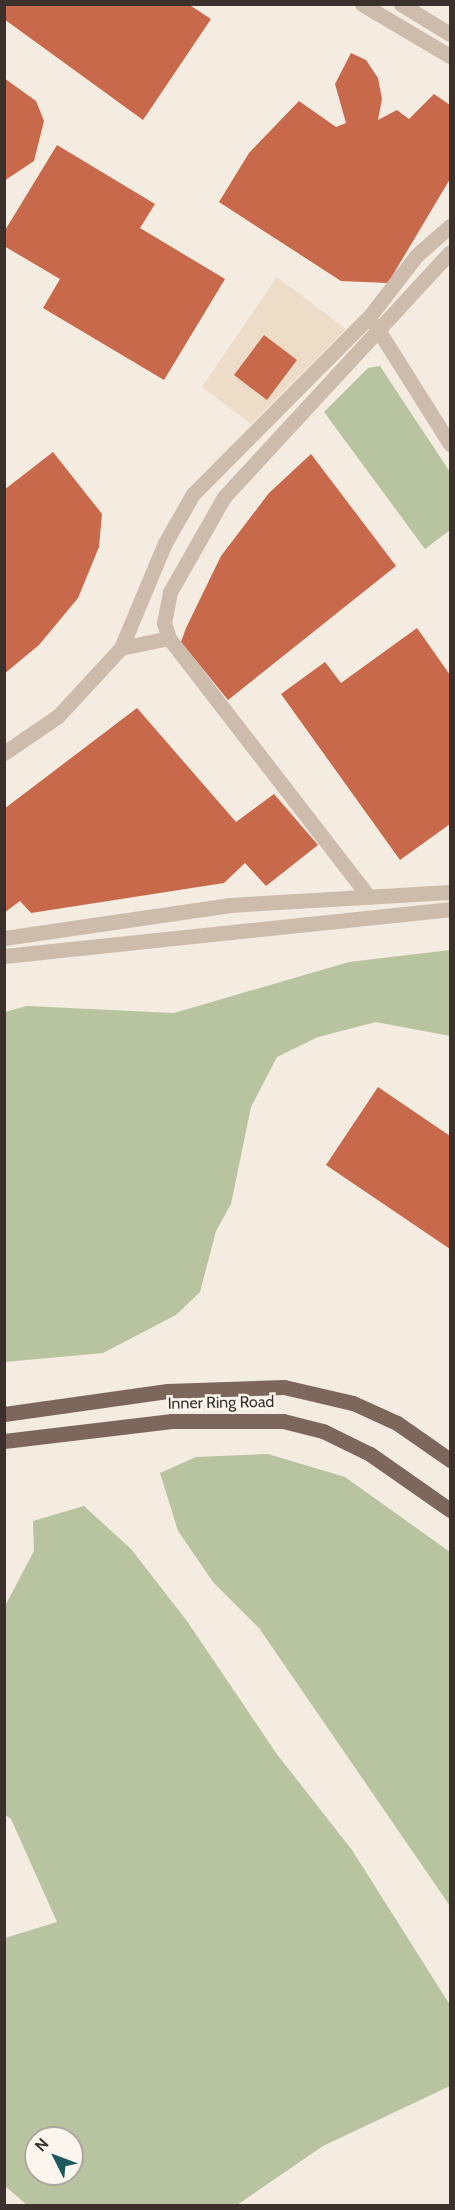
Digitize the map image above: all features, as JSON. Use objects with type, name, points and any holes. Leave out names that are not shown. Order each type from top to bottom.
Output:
[{"type":"main road","name":"Inner Ring Road","points":[[4,1414],[167,1391],[284,1387],[362,1407],[397,1423],[450,1460]]},
{"type":"main road","name":"Inner Ring Road","points":[[4,1441],[172,1421],[283,1421],[324,1431],[370,1454],[450,1510]]},
{"type":"street","points":[[362,4],[450,56]]},
{"type":"street","points":[[401,4],[450,34]]},
{"type":"street","points":[[4,753],[58,716],[121,648],[151,571],[192,494],[369,317],[417,255],[450,226]]},
{"type":"street","points":[[369,897],[169,638],[164,623],[170,592],[213,512],[380,332],[422,278],[450,252]]},
{"type":"street","points":[[369,317],[450,444]]},
{"type":"street","points":[[121,648],[169,638]]},
{"type":"street","points":[[4,938],[229,905],[450,892]]},
{"type":"street","points":[[4,956],[450,909]]},
{"type":"green space","points":[[380,366],[450,472],[450,530],[425,549],[324,412],[368,368]]},
{"type":"green space","points":[[450,950],[450,1036],[376,1022],[318,1037],[277,1057],[251,1107],[231,1204],[216,1231],[200,1292],[176,1315],[103,1353],[5,1362],[5,1012],[27,1006],[174,1013],[349,962]]},
{"type":"green space","points":[[268,1454],[345,1477],[450,1552],[450,1906],[259,1628],[213,1582],[178,1531],[160,1473],[196,1457]]},
{"type":"green space","points":[[84,1506],[131,1549],[187,1621],[276,1753],[352,1850],[450,2005],[450,2086],[323,2146],[237,2205],[27,2205],[5,2186],[5,1938],[57,1922],[11,1819],[5,1815],[5,1606],[34,1551],[33,1521]]},
{"type":"shaded area","points":[[277,277],[346,329],[251,424],[202,387]]},
{"type":"building","points":[[4,4],[188,4],[211,19],[143,120],[4,19]]},
{"type":"building","points":[[351,53],[366,60],[378,78],[382,99],[378,120],[397,110],[409,119],[434,94],[450,105],[450,179],[388,283],[341,281],[219,202],[249,153],[299,101],[336,127],[346,123],[335,84]]},
{"type":"building","points":[[4,78],[36,101],[44,121],[34,161],[4,181]]},
{"type":"building","points":[[57,145],[155,204],[140,228],[225,279],[164,380],[43,308],[60,279],[4,246],[4,232]]},
{"type":"building","points":[[264,335],[297,360],[267,400],[234,375]]},
{"type":"building","points":[[53,452],[102,514],[99,547],[78,598],[39,645],[4,674],[4,490]]},
{"type":"building","points":[[311,454],[396,566],[228,700],[181,642],[221,556],[269,493]]},
{"type":"building","points":[[417,628],[450,675],[450,824],[400,860],[281,694],[325,662],[341,683]]},
{"type":"building","points":[[137,708],[236,822],[274,794],[318,845],[266,886],[245,863],[224,883],[31,913],[20,901],[4,913],[4,809]]},
{"type":"building","points":[[378,1087],[450,1136],[450,1249],[326,1165]]}]
